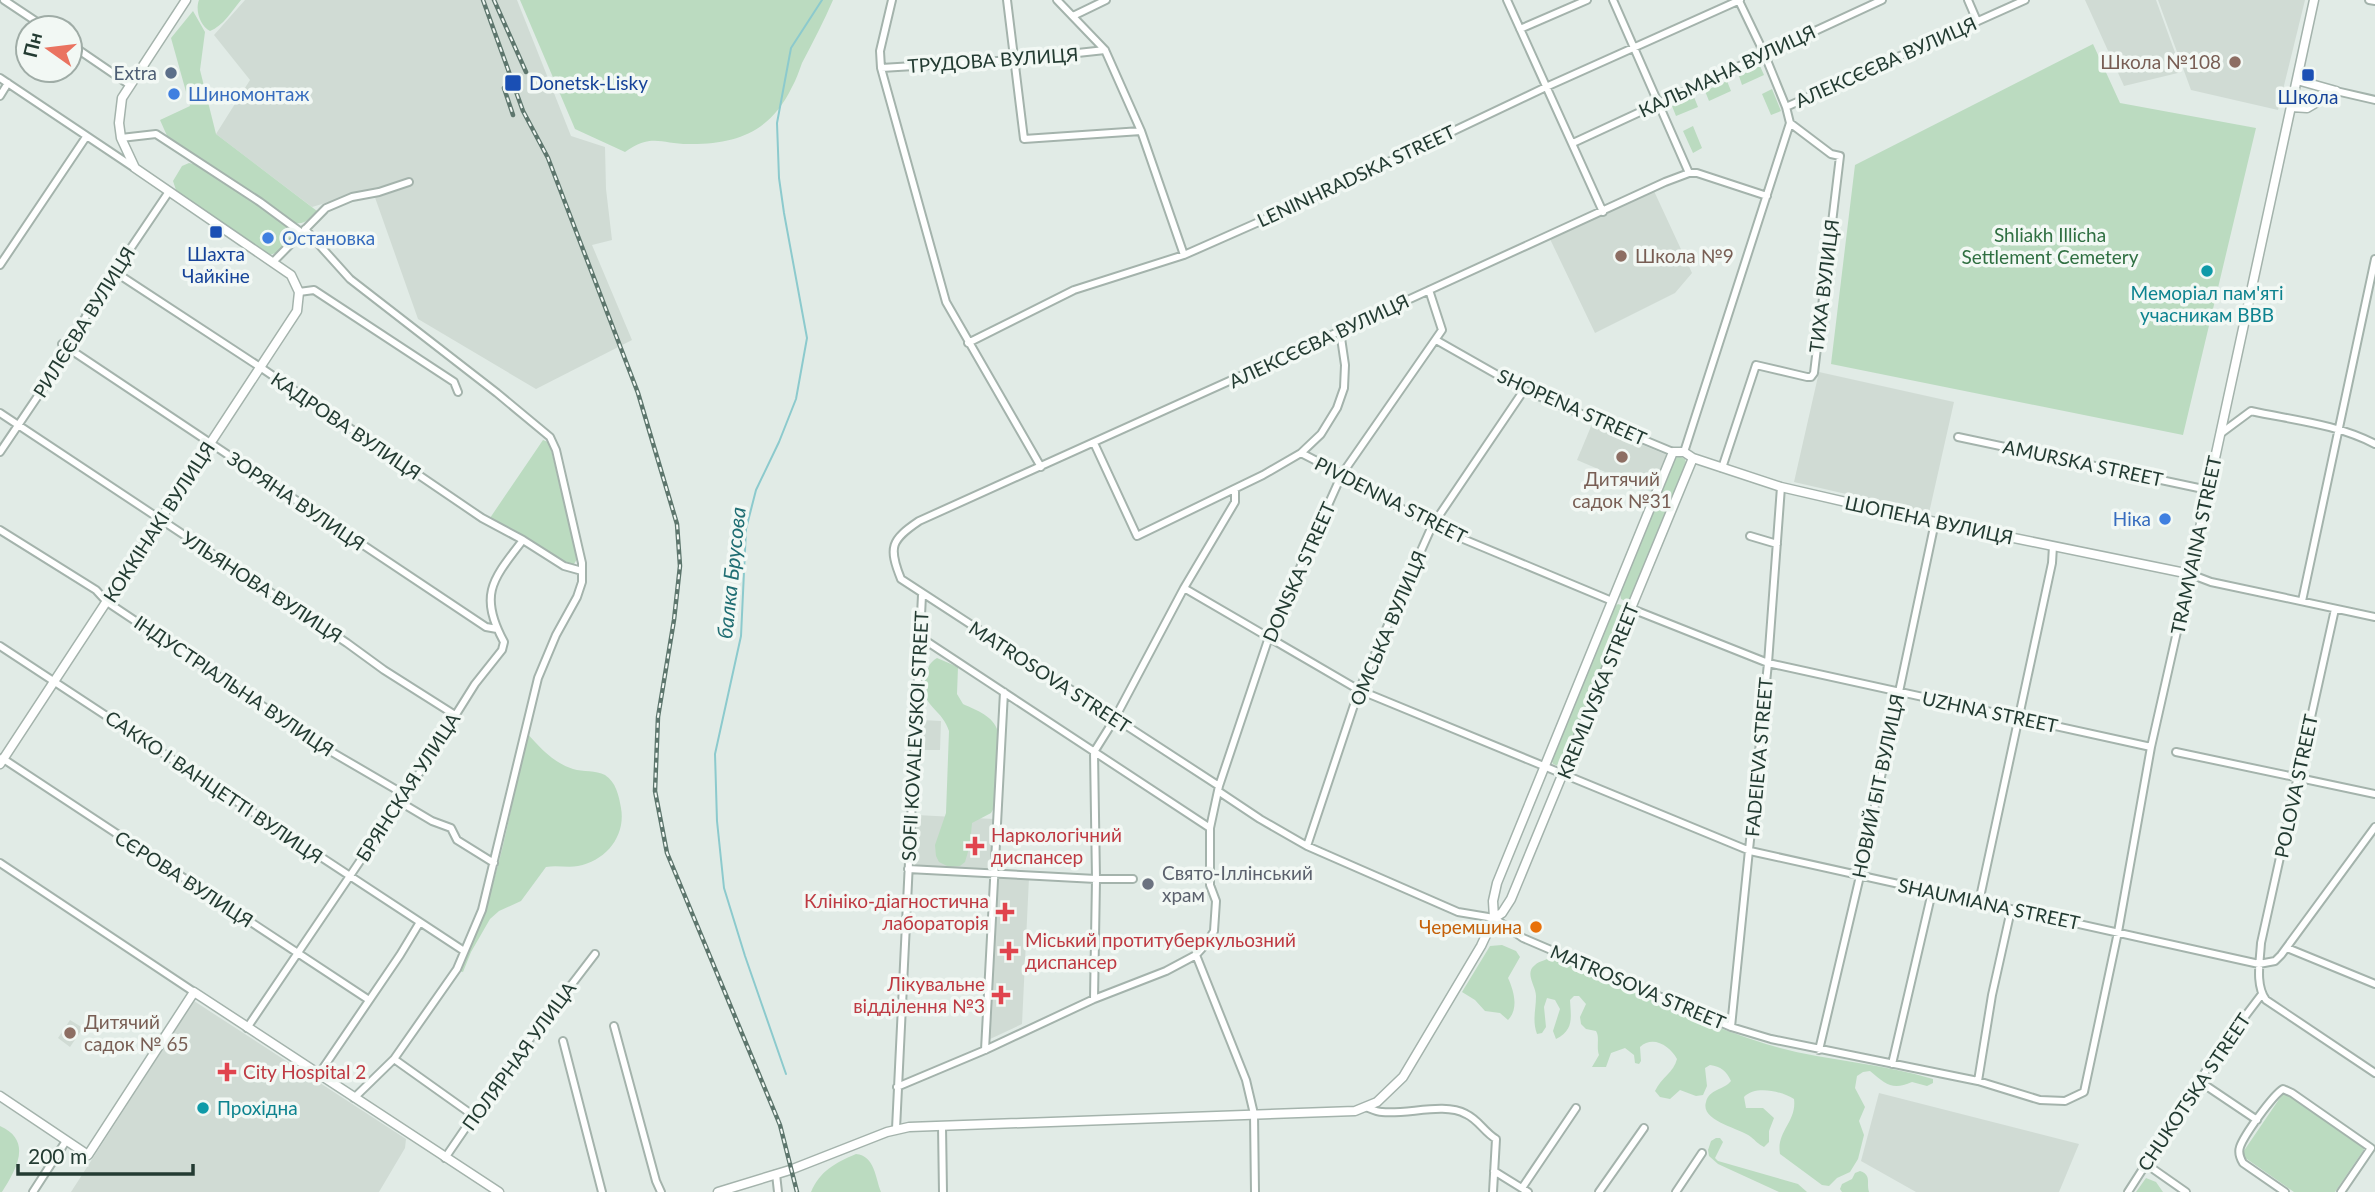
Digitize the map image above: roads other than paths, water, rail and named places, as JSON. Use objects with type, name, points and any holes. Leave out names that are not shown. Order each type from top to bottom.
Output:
[{"type":"street","points":[[4,0],[25,14]]},
{"type":"street","points":[[135,168],[121,138],[122,98],[186,0]]},
{"type":"street","points":[[892,0],[880,51],[881,68],[946,302],[1041,467]]},
{"type":"street","points":[[1007,0],[1024,139],[1141,131]]},
{"type":"street","points":[[1057,0],[1105,50],[1141,131],[1184,255]]},
{"type":"street","points":[[1073,16],[1106,0]]},
{"type":"street","points":[[1507,0],[1602,212]]},
{"type":"street","points":[[1520,29],[1587,0]]},
{"type":"street","points":[[1613,0],[1689,173],[1705,174],[1767,196]]},
{"type":"street","points":[[1673,452],[1684,452],[1790,120],[1740,0]]},
{"type":"street","name":"LENINHRADSKA STREET","points":[[968,343],[1074,290],[1184,255],[1304,202],[1723,4],[1740,0]]},
{"type":"street","name":"КАЛЬМАНА ВУЛИЦЯ","points":[[1573,143],[1882,0]]},
{"type":"street","points":[[1968,0],[1977,21]]},
{"type":"street","name":"АЛЕКСЄЄВА ВУЛИЦЯ","points":[[1786,107],[2025,0]]},
{"type":"street","name":"TRAMVAINA STREET","points":[[2084,1092],[2118,932],[2151,747],[2314,0]]},
{"type":"street","points":[[2369,0],[2375,1]]},
{"type":"street","name":"ТРУДОВА ВУЛИЦЯ","points":[[881,68],[1014,60],[1105,50]]},
{"type":"street","points":[[84,54],[130,85]]},
{"type":"street","points":[[0,78],[273,262],[291,275],[299,292],[314,290],[454,382],[458,392]]},
{"type":"street","points":[[2297,80],[2375,100]]},
{"type":"street","points":[[0,96],[8,83]]},
{"type":"street","points":[[2291,107],[2307,108],[2336,91]]},
{"type":"street","name":"ТИХА ВУЛИЦЯ","points":[[1722,468],[1756,365],[1807,377],[1814,373],[1840,156],[1831,154],[1790,120]]},
{"type":"street","points":[[121,138],[156,135],[303,231],[350,279],[550,437],[556,450],[582,570],[582,582],[538,678],[482,909],[457,969],[394,1059],[354,1098]]},
{"type":"street","points":[[0,265],[86,137]]},
{"type":"street","name":"АЛЕКСЄЄВА ВУЛИЦЯ","points":[[892,558],[895,542],[905,530],[919,521],[1689,173]]},
{"type":"street","points":[[273,262],[326,208],[352,197],[409,182]]},
{"type":"street","name":"РИЛЄЄВА ВУЛИЦЯ","points":[[0,452],[69,350],[89,310],[168,193]]},
{"type":"street","points":[[2302,601],[2375,259]]},
{"type":"street","name":"КАДРОВА ВУЛИЦЯ","points":[[115,272],[260,367],[482,519],[564,566],[582,570]]},
{"type":"street","points":[[1429,290],[1442,330],[1436,340]]},
{"type":"street","name":"КОККІНАКІ ВУЛИЦЯ","points":[[1,760],[297,311],[299,292]]},
{"type":"street","points":[[1301,453],[1321,433],[1337,408],[1344,388],[1345,365],[1340,331]]},
{"type":"street","name":"SHOPENA STREET","points":[[1436,340],[1524,390],[1673,452]]},
{"type":"street","name":"DONSKA STREET","points":[[1196,954],[1214,931],[1216,901],[1210,885],[1210,828],[1218,789],[1269,637],[1342,474],[1436,340]]},
{"type":"street","name":"ЗОРЯНА ВУЛИЦЯ","points":[[62,344],[486,627],[497,629]]},
{"type":"street","name":"ОМСЬКА ВУЛИЦЯ","points":[[1307,846],[1359,690],[1432,526],[1524,390]]},
{"type":"street","points":[[2220,434],[2250,411],[2339,430],[2375,444]]},
{"type":"street","name":"УЛЬЯНОВА ВУЛИЦЯ","points":[[0,413],[455,715]]},
{"type":"street","name":"AMURSKA STREET","points":[[1958,437],[2208,490]]},
{"type":"street","name":"PIVDENNA STREET","points":[[1094,443],[1137,536],[1235,489],[1301,453],[1432,526],[1612,601]]},
{"type":"street","name":"KREMLIVSKA STREET","points":[[1254,1114],[1356,1111],[1377,1102],[1403,1077],[1481,946],[1493,918],[1497,883],[1673,452]]},
{"type":"street","name":"ШОПЕНА ВУЛИЦЯ","points":[[1684,452],[1693,458],[1781,487],[1935,522],[2190,574]]},
{"type":"street","name":"KREMLIVSKA STREET","points":[[1493,918],[1507,906],[1693,458]]},
{"type":"street","name":"FADEIEVA STREET","points":[[1731,1027],[1768,663],[1781,487]]},
{"type":"street","points":[[1094,999],[1094,752],[1114,720],[1184,588],[1235,502],[1235,489]]},
{"type":"street","name":"НОВИЙ БІТ ВУЛИЦЯ","points":[[1819,1049],[1860,876],[1935,522]]},
{"type":"street","name":"ІНДУСТРІАЛЬНА ВУЛИЦЯ","points":[[0,530],[96,590],[107,602],[330,751],[402,793]]},
{"type":"street","points":[[1750,536],[1777,544]]},
{"type":"street","name":"БРЯНСКАЯ УЛИЦА","points":[[247,1028],[400,802],[402,793],[418,775],[455,715],[502,650],[504,642],[488,602],[493,583],[523,541]]},
{"type":"street","points":[[1979,902],[2052,563],[2053,546]]},
{"type":"street","name":"MATROSOVA STREET","points":[[892,558],[901,579],[922,595],[1004,645],[1260,819],[1307,846],[1458,912],[1493,918],[1522,938],[1731,1027],[1771,1039],[1978,1081],[2040,1100],[2065,1101],[2084,1092]]},
{"type":"street","points":[[2190,574],[2211,582],[2375,617]]},
{"type":"street","points":[[1184,588],[1359,690],[1545,765]]},
{"type":"street","name":"SOFII KOVALEVSKOI STREET","points":[[896,1129],[922,595]]},
{"type":"street","name":"UZHNA STREET","points":[[1632,608],[1768,663],[2151,747]]},
{"type":"street","name":"POLOVA STREET","points":[[2259,964],[2261,943],[2335,608]]},
{"type":"street","name":"MATROSOVA STREET","points":[[920,637],[1210,828]]},
{"type":"street","name":"САККО І ВАНЦЕТТІ ВУЛИЦЯ","points":[[0,646],[464,951]]},
{"type":"street","points":[[985,1050],[1004,692]]},
{"type":"street","points":[[2176,752],[2375,794]]},
{"type":"street","name":"СЄРОВА ВУЛИЦЯ","points":[[1,760],[369,1000]]},
{"type":"street","name":"SHAUMIANA STREET","points":[[1545,765],[1750,850],[2259,964]]},
{"type":"street","points":[[400,802],[432,821],[451,828],[457,839],[494,863]]},
{"type":"street","points":[[2375,827],[2276,961],[2259,964],[2262,994],[2266,1000],[2375,1073]]},
{"type":"street","points":[[0,863],[499,1192]]},
{"type":"street","points":[[908,869],[995,875],[1133,879]]},
{"type":"street","points":[[1892,1064],[1932,892]]},
{"type":"street","points":[[1978,1081],[1992,995],[2011,910]]},
{"type":"street","points":[[319,1074],[401,956],[420,922]]},
{"type":"street","points":[[2287,948],[2375,984]]},
{"type":"street","name":"ПОЛЯРНАЯ УЛИЦА","points":[[445,1158],[595,954]]},
{"type":"street","points":[[897,1087],[985,1050],[1094,999],[1166,971],[1196,954],[1247,1080],[1254,1114],[1255,1192]]},
{"type":"street","points":[[0,1096],[88,1155],[194,992]]},
{"type":"street","name":"CHUKOTSKA STREET","points":[[2128,1192],[2217,1052],[2262,994]]},
{"type":"street","points":[[614,1026],[661,1192]]},
{"type":"street","points":[[563,1041],[602,1192]]},
{"type":"street","points":[[394,1059],[474,1116]]},
{"type":"street","points":[[2199,1081],[2257,1120]]},
{"type":"street","points":[[2285,1192],[2243,1163],[2239,1157],[2239,1148],[2257,1120],[2276,1094],[2284,1089],[2371,1147],[2341,1192]]},
{"type":"street","points":[[1366,1107],[1381,1112],[1449,1110],[1464,1112],[1479,1122],[1487,1134],[1496,1139],[1493,1192]]},
{"type":"street","points":[[1494,1171],[1525,1190],[1576,1108]]},
{"type":"street","points":[[718,1192],[776,1174],[896,1129],[1254,1114]]},
{"type":"street","points":[[942,1126],[943,1192]]},
{"type":"street","points":[[1599,1192],[1644,1128]]},
{"type":"street","points":[[33,1192],[66,1141]]},
{"type":"street","points":[[1676,1192],[1702,1153]]},
{"type":"street","points":[[2146,1164],[2186,1192]]},
{"type":"street","points":[[776,1174],[778,1192]]},
{"type":"waterway","name":"балка Брусова","points":[[786,1074],[724,888],[717,821],[715,754],[741,636],[746,529],[756,490],[796,399],[807,338],[779,178],[777,123],[791,48],[822,0]]},
{"type":"railway","points":[[483,0],[523,111],[548,158],[638,393],[677,524],[680,566],[658,717],[655,791],[667,853],[780,1125],[797,1192]]},
{"type":"railway","points":[[494,0],[526,72]]},
{"type":"railway","points":[[504,88],[513,115]]},
{"type":"place","name":"Школа №108","points":[[2235,62]]},
{"type":"place","name":"Extra","points":[[171,73]]},
{"type":"place","name":"Школа","points":[[2308,75]]},
{"type":"place","name":"Donetsk-Lisky","points":[[513,83]]},
{"type":"place","name":"Шиномонтаж","points":[[174,94]]},
{"type":"place","name":"Шахта Чайкіне","points":[[216,232]]},
{"type":"place","name":"Остановка","points":[[268,238]]},
{"type":"place","name":"Школа №9","points":[[1621,256]]},
{"type":"place","name":"Меморіал пам'яті учасникам ВВВ","points":[[2207,271]]},
{"type":"place","name":"Дитячий садок №31","points":[[1622,457]]},
{"type":"place","name":"Ніка","points":[[2165,519]]},
{"type":"place","name":"Наркологічний диспансер","points":[[975,846]]},
{"type":"place","name":"Свято-Іллінський храм","points":[[1148,884]]},
{"type":"place","name":"Клініко-діагностична лабораторія","points":[[1005,912]]},
{"type":"place","name":"Черемшина","points":[[1536,927]]},
{"type":"place","name":"Міський протитуберкульозний диспансер","points":[[1009,951]]},
{"type":"place","name":"Лікувальне відділення №3","points":[[1001,995]]},
{"type":"place","name":"Дитячий садок № 65","points":[[70,1033]]},
{"type":"place","name":"City Hospital 2","points":[[227,1072]]},
{"type":"place","name":"Прохідна","points":[[203,1108]]},
{"type":"park label","name":"Shliakh Illicha Settlement Cemetery","points":[[2050,246]]}]
